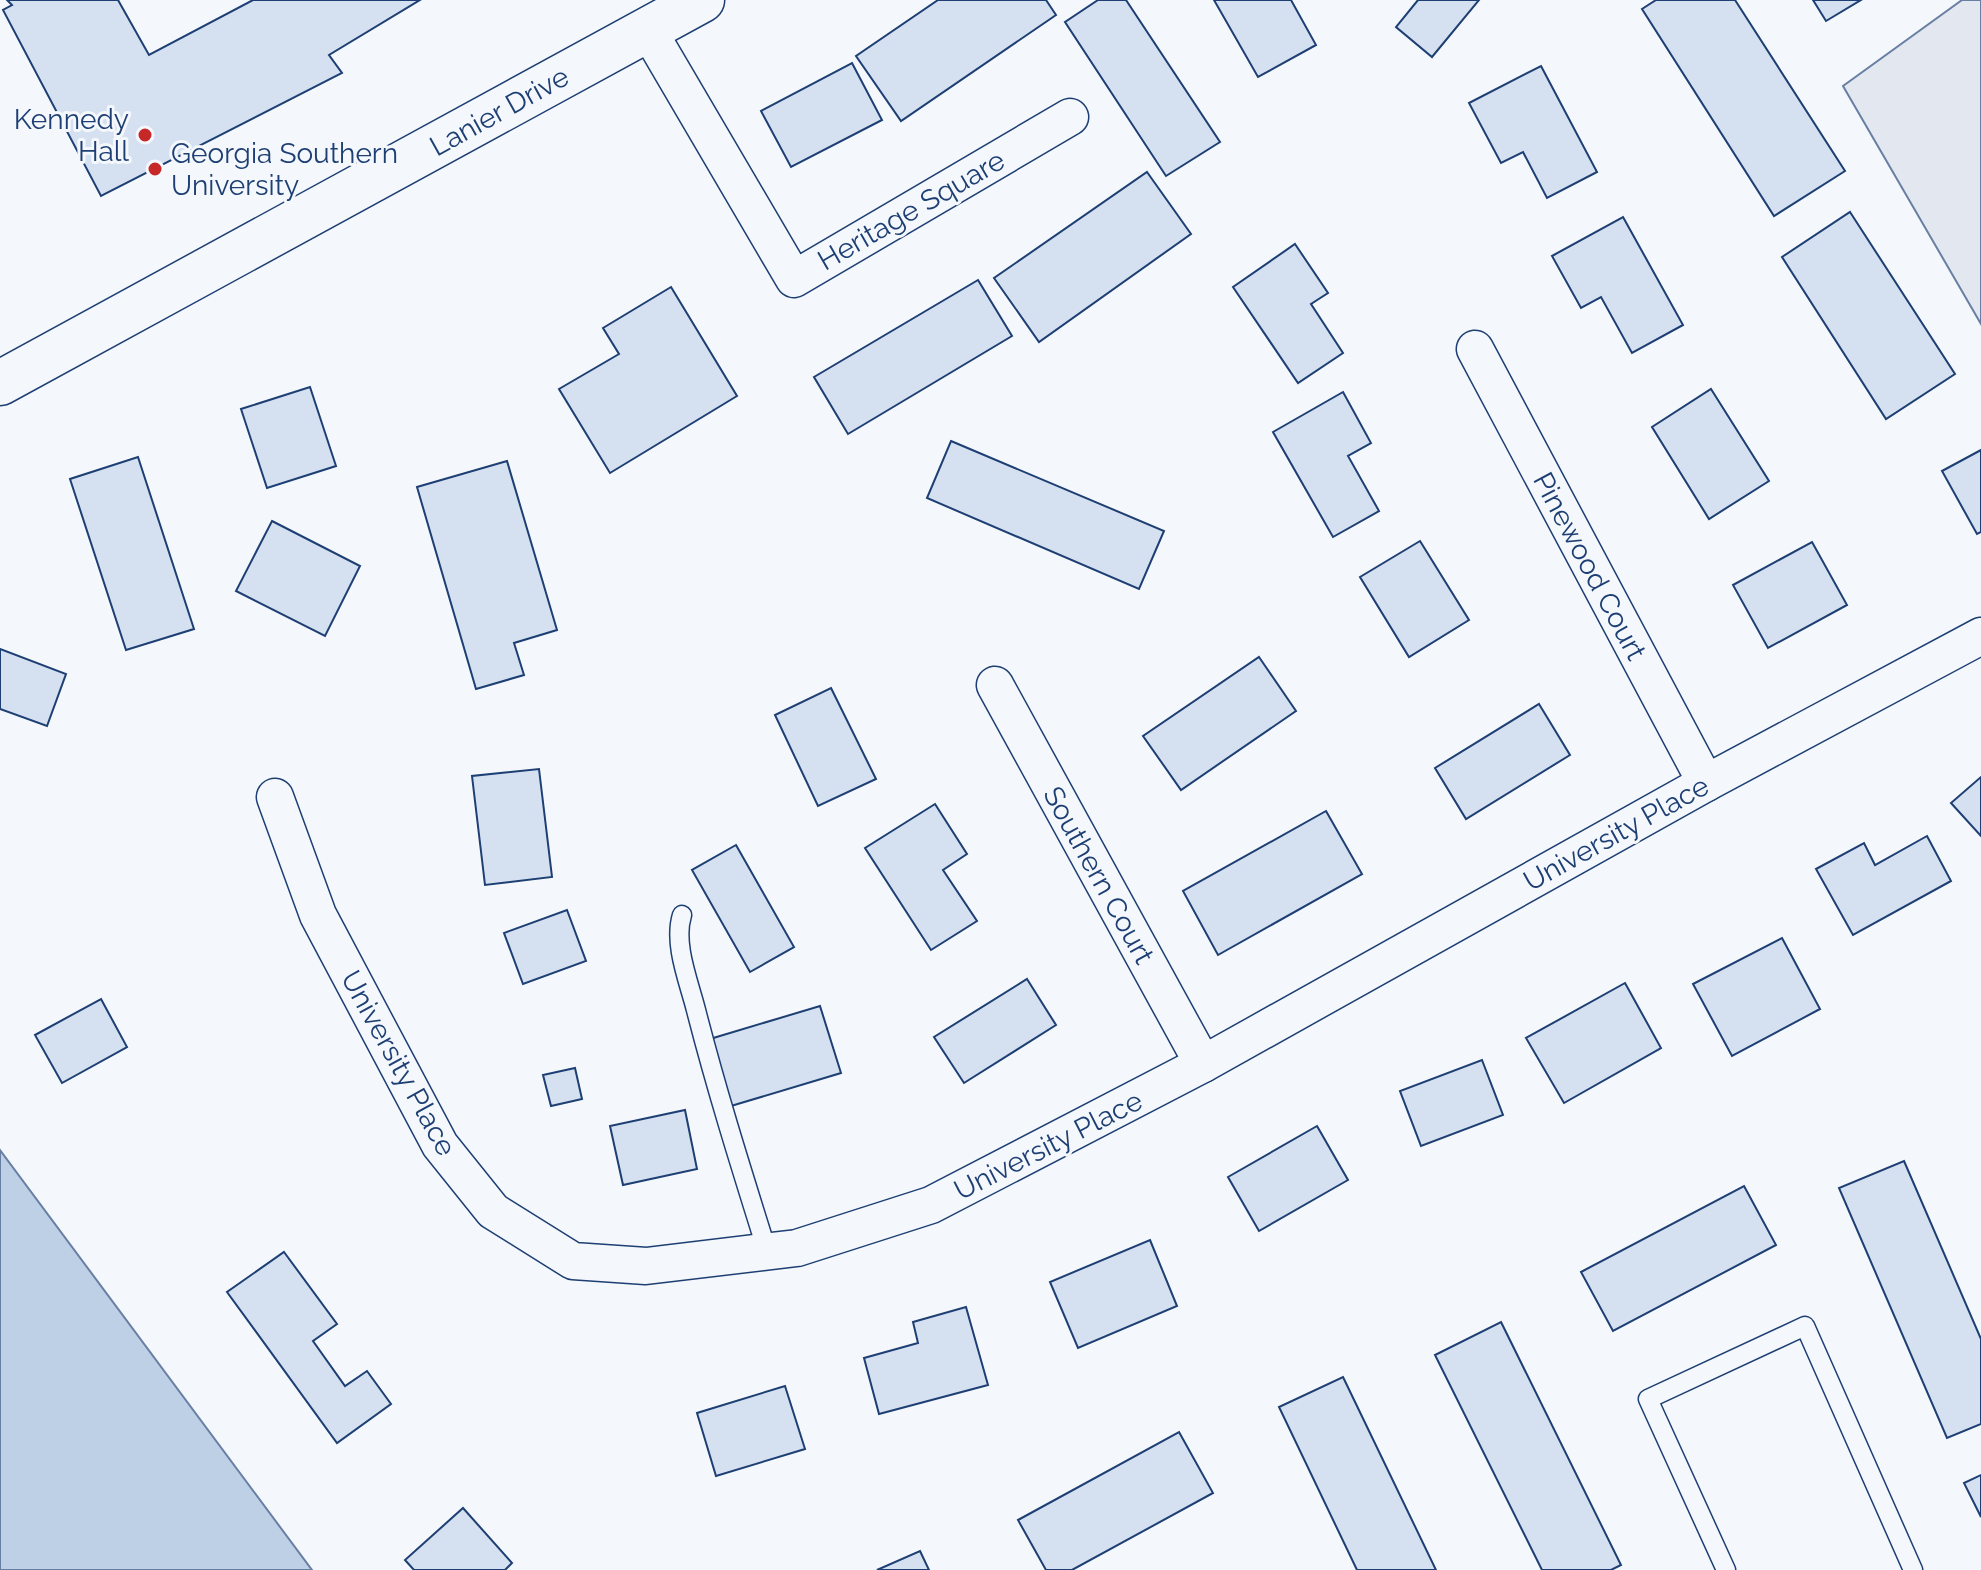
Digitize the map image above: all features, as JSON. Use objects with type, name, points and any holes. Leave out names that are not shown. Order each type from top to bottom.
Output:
[{"type":"street","name":"Lanier Drive","points":[[0,383],[702,0]]},
{"type":"street","name":"Heritage Square","points":[[648,30],[794,279],[1070,117]]},
{"type":"street","name":"Pinewood Court","points":[[1475,349],[1706,783]]},
{"type":"street","name":"University Place","points":[[275,797],[325,929],[440,1145],[493,1211],[573,1261],[646,1266],[797,1248],[931,1205],[1203,1064],[1706,783],[1981,636]]},
{"type":"street","name":"Southern Court","points":[[995,685],[1203,1064]]},
{"type":"lane","points":[[682,915],[678,927],[689,983],[716,1089],[767,1251]]},
{"type":"lane","points":[[1726,1570],[1648,1399],[1805,1326],[1913,1570]]},
{"type":"shaded area","points":[[1962,0],[1981,0],[1981,324],[1843,86]]},
{"type":"water","points":[[0,1150],[312,1570],[0,1570]]},
{"type":"building","name":"Kennedy Hall","points":[[7,0],[118,0],[149,55],[253,0],[420,0],[329,55],[342,73],[101,196],[3,10],[12,5]]},
{"type":"building","points":[[938,0],[1046,0],[1056,15],[901,121],[856,56]]},
{"type":"building","points":[[1098,0],[1126,0],[1220,142],[1166,176],[1065,22]]},
{"type":"building","points":[[1214,0],[1291,0],[1316,45],[1258,77]]},
{"type":"building","points":[[1418,0],[1479,0],[1432,57],[1396,27]]},
{"type":"building","points":[[1656,0],[1735,0],[1845,171],[1774,216],[1642,9]]},
{"type":"building","points":[[1813,0],[1861,0],[1826,21]]},
{"type":"building","points":[[852,63],[882,120],[791,167],[761,111]]},
{"type":"building","points":[[1541,66],[1597,172],[1547,198],[1523,152],[1501,163],[1469,103]]},
{"type":"building","points":[[1147,172],[1191,234],[1039,342],[994,278]]},
{"type":"building","points":[[1850,212],[1955,374],[1886,419],[1782,257]]},
{"type":"building","points":[[1623,217],[1683,325],[1632,353],[1601,297],[1581,308],[1552,256]]},
{"type":"building","points":[[1295,244],[1328,293],[1311,304],[1343,353],[1298,383],[1233,287]]},
{"type":"building","points":[[978,280],[1012,336],[848,434],[814,377]]},
{"type":"building","points":[[671,287],[737,396],[610,473],[559,389],[619,354],[603,328]]},
{"type":"building","points":[[310,387],[336,466],[267,488],[241,409]]},
{"type":"building","points":[[1711,389],[1769,481],[1709,519],[1652,427]]},
{"type":"building","points":[[1343,392],[1371,443],[1348,456],[1379,511],[1333,537],[1273,432]]},
{"type":"building","points":[[951,441],[1164,531],[1139,589],[927,498]]},
{"type":"building","points":[[1981,450],[1981,532],[1977,534],[1942,471]]},
{"type":"building","points":[[138,457],[194,629],[126,650],[70,479]]},
{"type":"building","points":[[507,461],[557,630],[514,643],[524,675],[476,689],[417,487]]},
{"type":"building","points":[[272,521],[360,566],[325,636],[236,591]]},
{"type":"building","points":[[1420,541],[1469,620],[1409,657],[1360,577]]},
{"type":"building","points":[[1812,542],[1847,605],[1768,648],[1733,585]]},
{"type":"building","points":[[0,649],[66,674],[47,726],[0,709]]},
{"type":"building","points":[[1259,657],[1296,711],[1181,790],[1143,736]]},
{"type":"building","points":[[831,688],[876,779],[818,806],[775,715]]},
{"type":"building","points":[[1539,704],[1570,755],[1466,819],[1435,768]]},
{"type":"building","points":[[539,769],[552,877],[485,885],[472,776]]},
{"type":"building","points":[[1981,777],[1981,836],[1951,803]]},
{"type":"building","points":[[935,804],[967,854],[943,870],[977,921],[931,950],[865,848]]},
{"type":"building","points":[[1326,811],[1362,874],[1218,955],[1183,891]]},
{"type":"building","points":[[1927,836],[1951,881],[1853,935],[1816,869],[1864,843],[1875,865]]},
{"type":"building","points":[[736,845],[794,947],[750,972],[692,870]]},
{"type":"building","points":[[567,910],[586,961],[523,984],[504,933]]},
{"type":"building","points":[[1782,938],[1820,1009],[1732,1056],[1693,984]]},
{"type":"building","points":[[1027,979],[1056,1025],[964,1083],[934,1037]]},
{"type":"building","points":[[1625,983],[1661,1048],[1564,1103],[1526,1038]]},
{"type":"building","points":[[101,999],[127,1047],[62,1083],[35,1035]]},
{"type":"building","points":[[820,1006],[841,1073],[731,1106],[710,1039]]},
{"type":"building","points":[[1482,1060],[1503,1115],[1421,1146],[1400,1091]]},
{"type":"building","points":[[575,1068],[582,1099],[551,1106],[543,1075]]},
{"type":"building","points":[[685,1110],[697,1169],[623,1185],[610,1126]]},
{"type":"building","points":[[1317,1126],[1348,1180],[1259,1231],[1228,1177]]},
{"type":"building","points":[[1904,1161],[1981,1339],[1981,1424],[1947,1438],[1839,1188]]},
{"type":"building","points":[[1744,1186],[1776,1245],[1613,1331],[1581,1272]]},
{"type":"building","points":[[1150,1240],[1177,1306],[1078,1348],[1050,1282]]},
{"type":"building","points":[[284,1252],[337,1324],[313,1341],[345,1386],[367,1371],[391,1404],[337,1443],[227,1292]]},
{"type":"building","points":[[966,1307],[988,1385],[879,1414],[864,1358],[918,1343],[913,1322]]},
{"type":"building","points":[[1501,1322],[1621,1565],[1611,1570],[1542,1570],[1435,1355]]},
{"type":"building","points":[[1343,1377],[1436,1570],[1357,1570],[1279,1407]]},
{"type":"building","points":[[785,1386],[805,1449],[716,1476],[697,1413]]},
{"type":"building","points":[[1179,1432],[1213,1493],[1072,1570],[1046,1570],[1018,1520]]},
{"type":"building","points":[[1981,1475],[1981,1517],[1964,1483]]},
{"type":"building","points":[[463,1508],[512,1563],[505,1570],[414,1570],[405,1560]]},
{"type":"building","points":[[920,1551],[929,1570],[877,1570]]},
{"type":"place","name":"Kennedy Hall","points":[[145,135]]},
{"type":"place","name":"Georgia Southern University","points":[[155,169]]}]
